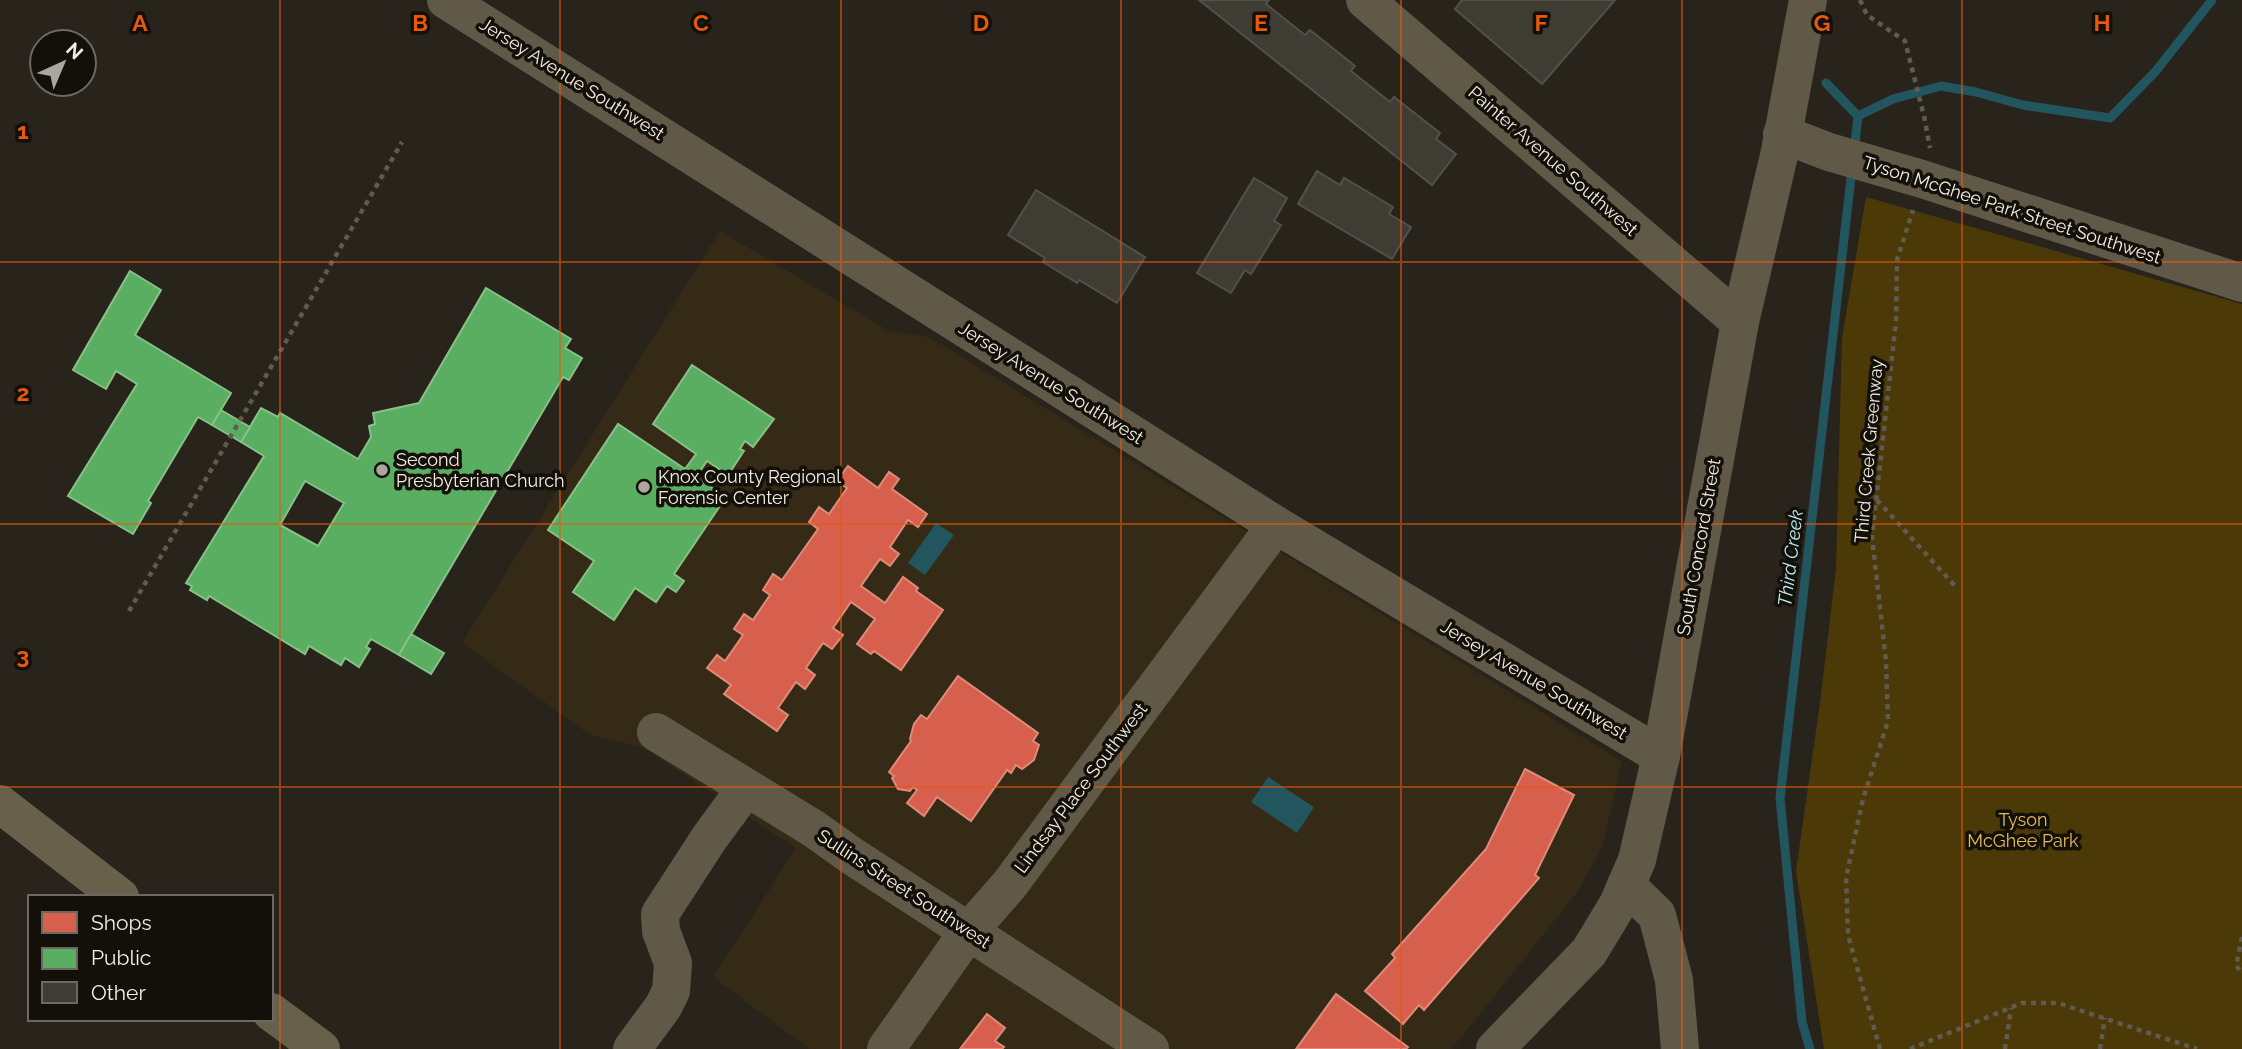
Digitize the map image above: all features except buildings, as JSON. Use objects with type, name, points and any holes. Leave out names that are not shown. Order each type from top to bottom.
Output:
[{"type":"main road","points":[[0,804],[117,895]]},
{"type":"main road","points":[[273,1013],[321,1049]]},
{"type":"street","name":"Jersey Avenue Southwest","points":[[446,0],[1276,525],[1661,756]]},
{"type":"street","name":"Painter Avenue Southwest","points":[[1365,0],[1741,323]]},
{"type":"street","name":"South Concord Street","points":[[1495,1049],[1588,952],[1618,904],[1637,860],[1661,756],[1741,323],[1808,0]]},
{"type":"street","name":"Tyson McGhee Park Street Southwest","points":[[1782,134],[1829,152],[1922,179],[2242,283]]},
{"type":"street","name":"Lindsay Place Southwest","points":[[886,1049],[968,932],[1010,884],[1276,525]]},
{"type":"street","name":"Sullins Street Southwest","points":[[656,733],[814,830],[1150,1049]]},
{"type":"street","points":[[632,1049],[663,1007],[671,991],[673,963],[661,931],[660,914],[710,837],[746,788]]},
{"type":"street","points":[[1626,885],[1657,915],[1675,980],[1680,1049]]},
{"type":"path","name":"Third Creek Greenway","points":[[1860,0],[1867,15],[1905,41],[1930,146],[1898,260],[1896,321],[1872,537],[1886,661],[1888,721],[1863,799],[1846,878],[1848,935],[1880,1049]]},
{"type":"path","points":[[129,611],[402,142]]},
{"type":"path","points":[[1876,500],[1955,586]]},
{"type":"path","points":[[2242,936],[2236,966],[2242,972]]},
{"type":"path","points":[[1910,1049],[2022,1003],[2058,1003],[2197,1049]]},
{"type":"path","points":[[2005,1049],[2011,1007]]},
{"type":"path","points":[[2100,1049],[2105,1018]]},
{"type":"shaded area","points":[[720,231],[889,331],[929,337],[1622,761],[1602,848],[1576,894],[1452,1049],[809,1049],[713,977],[796,848],[642,747],[590,735],[462,643]]},
{"type":"green space","name":"Tyson McGhee Park","points":[[1866,197],[2242,304],[2242,1049],[1824,1049],[1796,871],[1836,569],[1842,338]]},
{"type":"water","points":[[936,523],[954,535],[925,575],[908,563]]},
{"type":"water","points":[[1268,777],[1314,807],[1297,833],[1251,802]]},
{"type":"waterway","points":[[1858,116],[1893,99],[1941,86],[2023,105],[2110,118],[2155,72],[2212,0]]},
{"type":"waterway","name":"Third Creek","points":[[1826,83],[1858,116],[1854,152]]},
{"type":"waterway","name":"Third Creek","points":[[1810,1049],[1802,1022],[1780,798],[1852,169]]},
{"type":"place","name":"Second Presbyterian Church","points":[[382,470]]},
{"type":"place","name":"Knox County Regional Forensic Center","points":[[644,487]]}]
